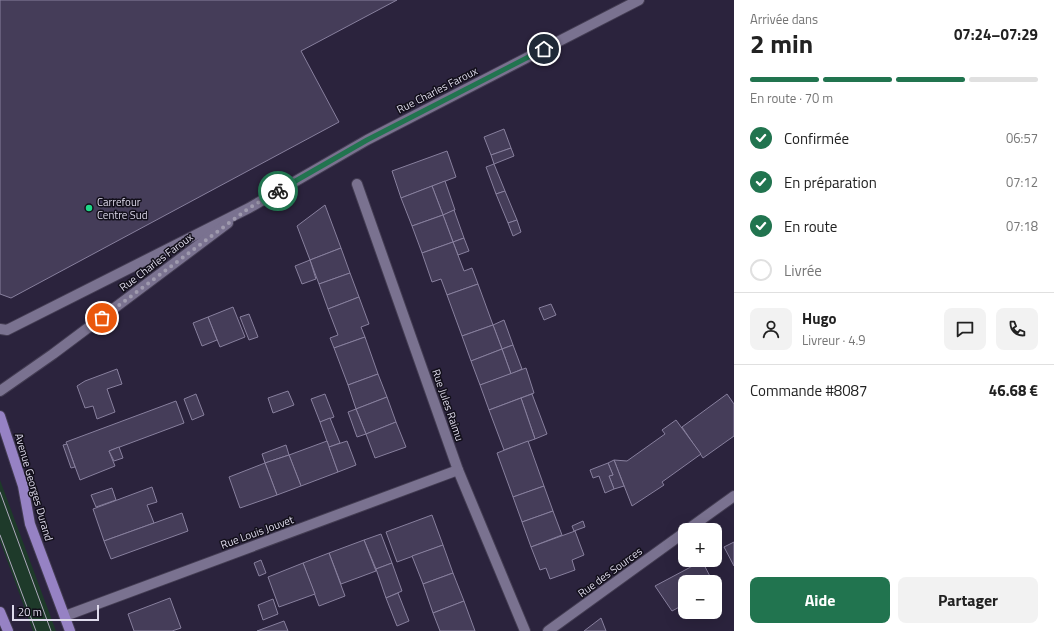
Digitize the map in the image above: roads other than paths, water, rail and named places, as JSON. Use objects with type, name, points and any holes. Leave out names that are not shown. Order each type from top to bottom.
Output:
[{"type":"main road","name":"Avenue Georges Durand","points":[[0,416],[23,486],[30,524],[70,631]]},
{"type":"main road","points":[[0,612],[8,631]]},
{"type":"street","name":"Rue Charles Faroux","points":[[0,328],[7,330],[249,208],[367,140],[639,0]]},
{"type":"street","name":"Rue Jules Raimu","points":[[357,184],[458,470],[525,631]]},
{"type":"street","name":"Rue Charles Faroux","points":[[0,390],[53,354],[249,208]]},
{"type":"street","name":"Rue Louis Jouvet","points":[[64,616],[458,470]]},
{"type":"street","name":"Rue des Sources","points":[[697,523],[734,496]]},
{"type":"street","name":"Rue des Sources","points":[[548,631],[678,537]]},
{"type":"tram line","points":[[0,492],[51,631]]},
{"type":"tram line","points":[[0,535],[36,631]]},
{"type":"place","name":"Carrefour Centre Sud","points":[[89,208]]}]
